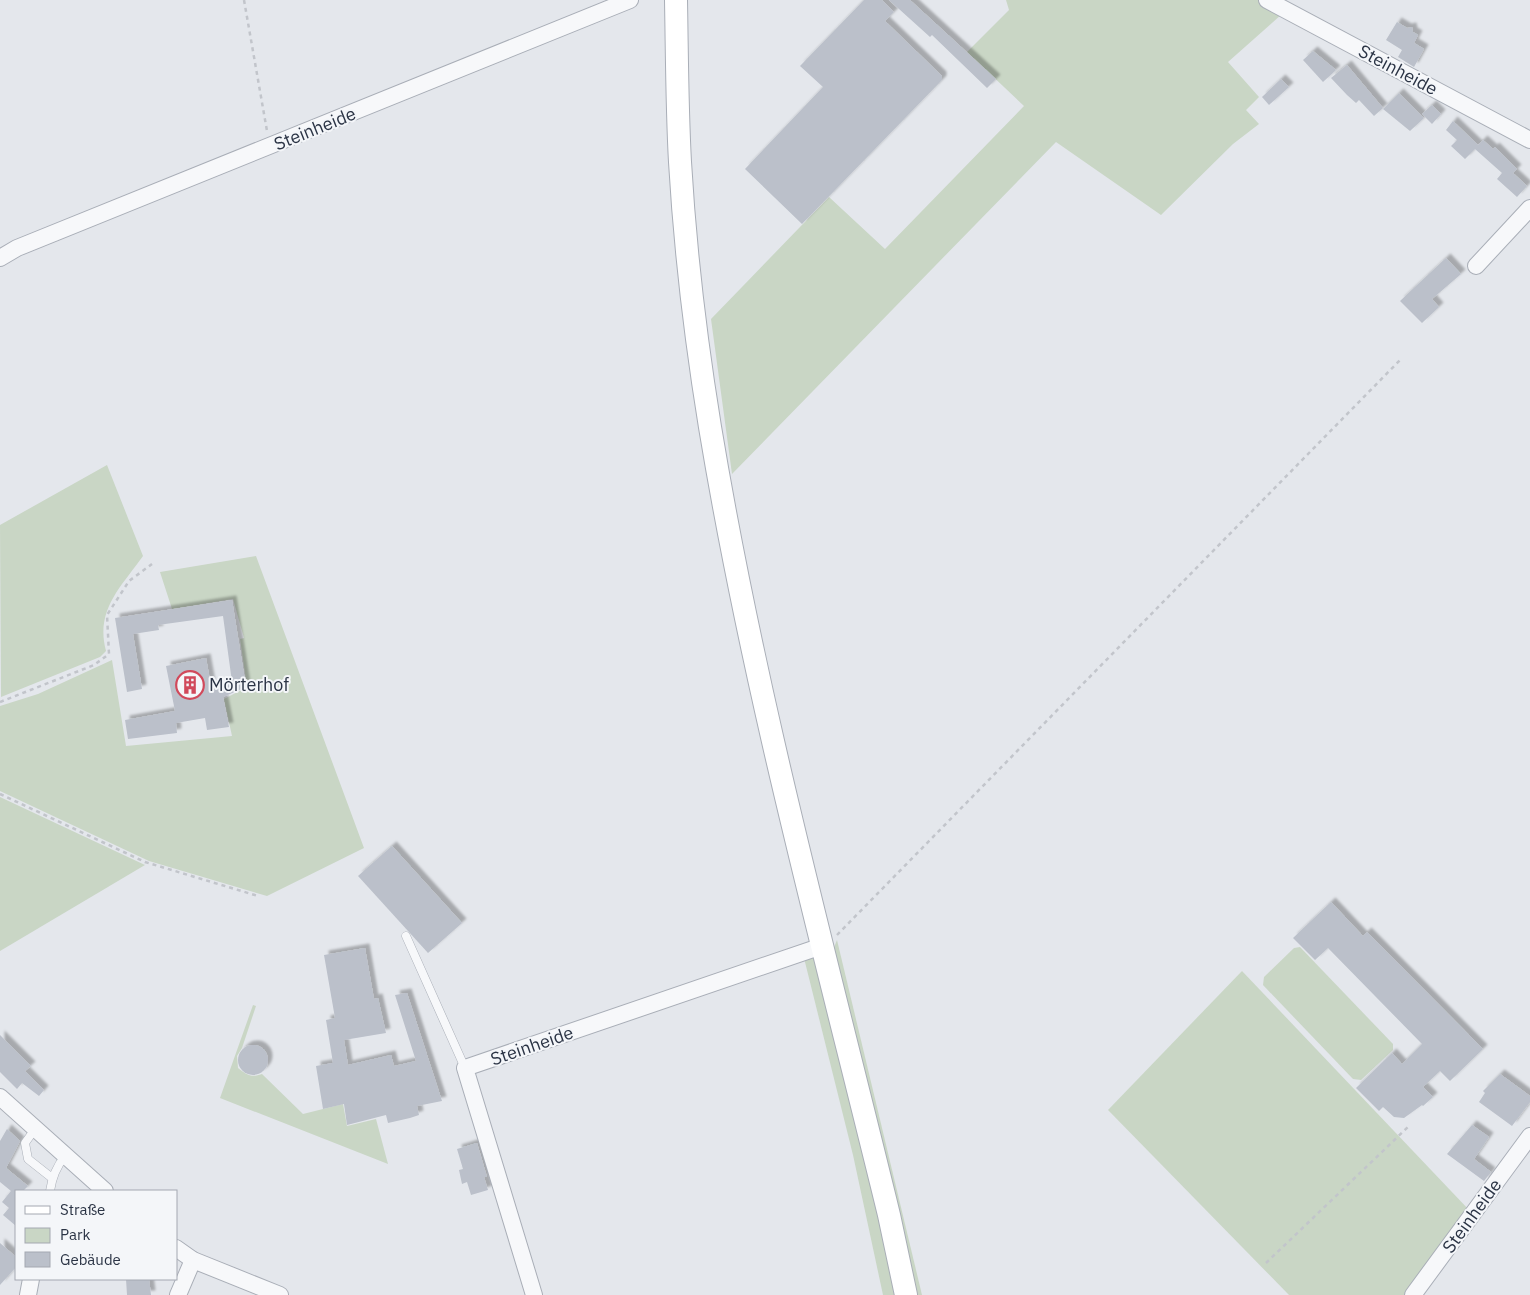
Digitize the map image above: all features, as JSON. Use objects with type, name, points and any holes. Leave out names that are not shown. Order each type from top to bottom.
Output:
[{"type":"street","name":"Steinheide","points":[[0,258],[17,248],[630,0]]},
{"type":"street","points":[[676,0],[680,162],[693,295],[710,424],[736,573],[766,719],[889,1215],[906,1295]]},
{"type":"street","name":"Steinheide","points":[[1267,0],[1530,140]]},
{"type":"street","points":[[1476,266],[1530,208]]},
{"type":"street","name":"Steinheide","points":[[465,1068],[822,946]]},
{"type":"street","points":[[465,1068],[534,1295]]},
{"type":"street","points":[[0,1097],[104,1190]]},
{"type":"street","name":"Steinheide","points":[[1413,1295],[1530,1136]]},
{"type":"street","points":[[178,1249],[193,1260],[280,1295]]},
{"type":"street","points":[[178,1295],[193,1260]]},
{"type":"street","points":[[28,1295],[31,1280]]},
{"type":"lane","points":[[406,936],[465,1068]]},
{"type":"lane","points":[[35,1129],[25,1143],[28,1159],[52,1178]]},
{"type":"lane","points":[[50,1190],[52,1178],[58,1164],[65,1156]]},
{"type":"path","points":[[244,0],[270,147]]},
{"type":"path","points":[[822,946],[833,939],[1402,358]]},
{"type":"path","points":[[0,702],[94,665],[108,654],[107,616],[129,581],[152,564]]},
{"type":"path","points":[[0,794],[145,862],[258,896]]},
{"type":"path","points":[[1266,1264],[1409,1126]]},
{"type":"green space","points":[[1006,0],[1259,0],[1282,14],[1228,62],[1259,97],[1246,110],[1259,124],[1233,144],[1161,215],[1056,142],[732,474],[711,319],[829,197],[885,249],[1024,106],[967,52],[1009,10]]},
{"type":"green space","points":[[107,465],[143,556],[119,589],[107,611],[104,623],[106,651],[100,657],[1,697],[0,525]]},
{"type":"green space","points":[[256,556],[364,848],[267,896],[149,861],[0,791],[0,706],[38,694],[112,660],[126,746],[232,736],[224,699],[247,687],[240,639],[244,638],[233,599],[172,609],[160,572]]},
{"type":"green space","points":[[0,797],[145,865],[0,951]]},
{"type":"green space","points":[[837,940],[922,1295],[916,1295],[833,950]]},
{"type":"green space","points":[[1300,947],[1393,1044],[1393,1050],[1361,1080],[1353,1079],[1263,985],[1264,977],[1294,948]]},
{"type":"green space","points":[[804,958],[817,958],[900,1295],[883,1295],[853,1155]]},
{"type":"green space","points":[[1242,971],[1470,1211],[1407,1295],[1289,1295],[1108,1110]]},
{"type":"green space","points":[[253,1005],[256,1006],[242,1048],[237,1056],[238,1068],[249,1075],[262,1074],[303,1114],[343,1104],[347,1126],[376,1119],[388,1164],[220,1098]]},
{"type":"building","points":[[864,0],[882,0],[894,12],[885,21],[942,76],[942,80],[802,224],[745,169],[823,87],[800,66]]},
{"type":"building","points":[[889,0],[910,0],[996,79],[987,88],[932,35],[930,37]]},
{"type":"building","points":[[1397,22],[1407,28],[1412,27],[1413,32],[1418,35],[1414,43],[1424,49],[1414,67],[1398,57],[1402,50],[1386,40]]},
{"type":"building","points":[[1313,51],[1336,70],[1323,82],[1303,60]]},
{"type":"building","points":[[1347,65],[1383,108],[1374,116],[1359,100],[1356,103],[1331,78]]},
{"type":"building","points":[[1281,79],[1289,87],[1269,105],[1262,97]]},
{"type":"building","points":[[1399,93],[1424,118],[1410,131],[1383,109]]},
{"type":"building","points":[[1432,105],[1441,114],[1432,124],[1422,114]]},
{"type":"building","points":[[1453,121],[1478,145],[1483,140],[1493,149],[1495,147],[1517,169],[1513,173],[1527,186],[1517,197],[1497,179],[1502,173],[1475,149],[1465,159],[1451,146],[1457,140],[1446,130]]},
{"type":"building","points":[[1446,258],[1461,274],[1432,299],[1439,307],[1422,323],[1400,301]]},
{"type":"building","points":[[232,600],[246,687],[223,697],[229,727],[207,730],[205,718],[176,723],[177,733],[128,739],[125,720],[175,711],[166,666],[206,658],[212,691],[232,682],[223,616],[158,625],[159,630],[133,634],[142,689],[127,692],[115,618]]},
{"type":"building","points":[[392,846],[462,923],[428,953],[358,876]]},
{"type":"building","points":[[1331,902],[1363,936],[1367,932],[1483,1049],[1450,1081],[1440,1071],[1423,1087],[1433,1097],[1404,1118],[1394,1117],[1383,1107],[1379,1111],[1356,1088],[1392,1053],[1402,1064],[1422,1044],[1328,948],[1315,960],[1293,938]]},
{"type":"building","points":[[365,948],[374,999],[378,998],[386,1033],[344,1040],[348,1065],[391,1055],[394,1066],[416,1061],[395,995],[407,993],[442,1101],[417,1106],[419,1115],[410,1118],[388,1123],[386,1115],[347,1125],[344,1104],[323,1109],[316,1066],[333,1063],[326,1020],[335,1018],[324,955]]},
{"type":"building","points":[[0,1035],[31,1066],[25,1071],[44,1090],[39,1096],[22,1083],[17,1089],[0,1072]]},
{"type":"building","points":[[253,1045],[264,1049],[268,1060],[264,1071],[253,1075],[242,1071],[238,1060],[242,1049]]},
{"type":"building","points":[[1500,1074],[1530,1096],[1530,1102],[1512,1126],[1479,1102],[1485,1093],[1483,1091]]},
{"type":"building","points":[[1472,1125],[1489,1137],[1474,1159],[1491,1172],[1484,1181],[1447,1154]]},
{"type":"building","points":[[7,1129],[20,1141],[6,1168],[28,1186],[24,1190],[15,1190],[15,1225],[3,1215],[9,1208],[2,1202],[11,1191],[0,1182],[0,1141]]},
{"type":"building","points":[[477,1143],[487,1177],[484,1177],[488,1190],[471,1195],[467,1182],[462,1184],[459,1170],[463,1169],[457,1149]]},
{"type":"building","points":[[0,1243],[15,1256],[15,1268],[0,1285]]},
{"type":"building","points":[[126,1280],[149,1280],[151,1295],[127,1295]]},
{"type":"place","name":"Mörterhof","points":[[190,685]]}]
